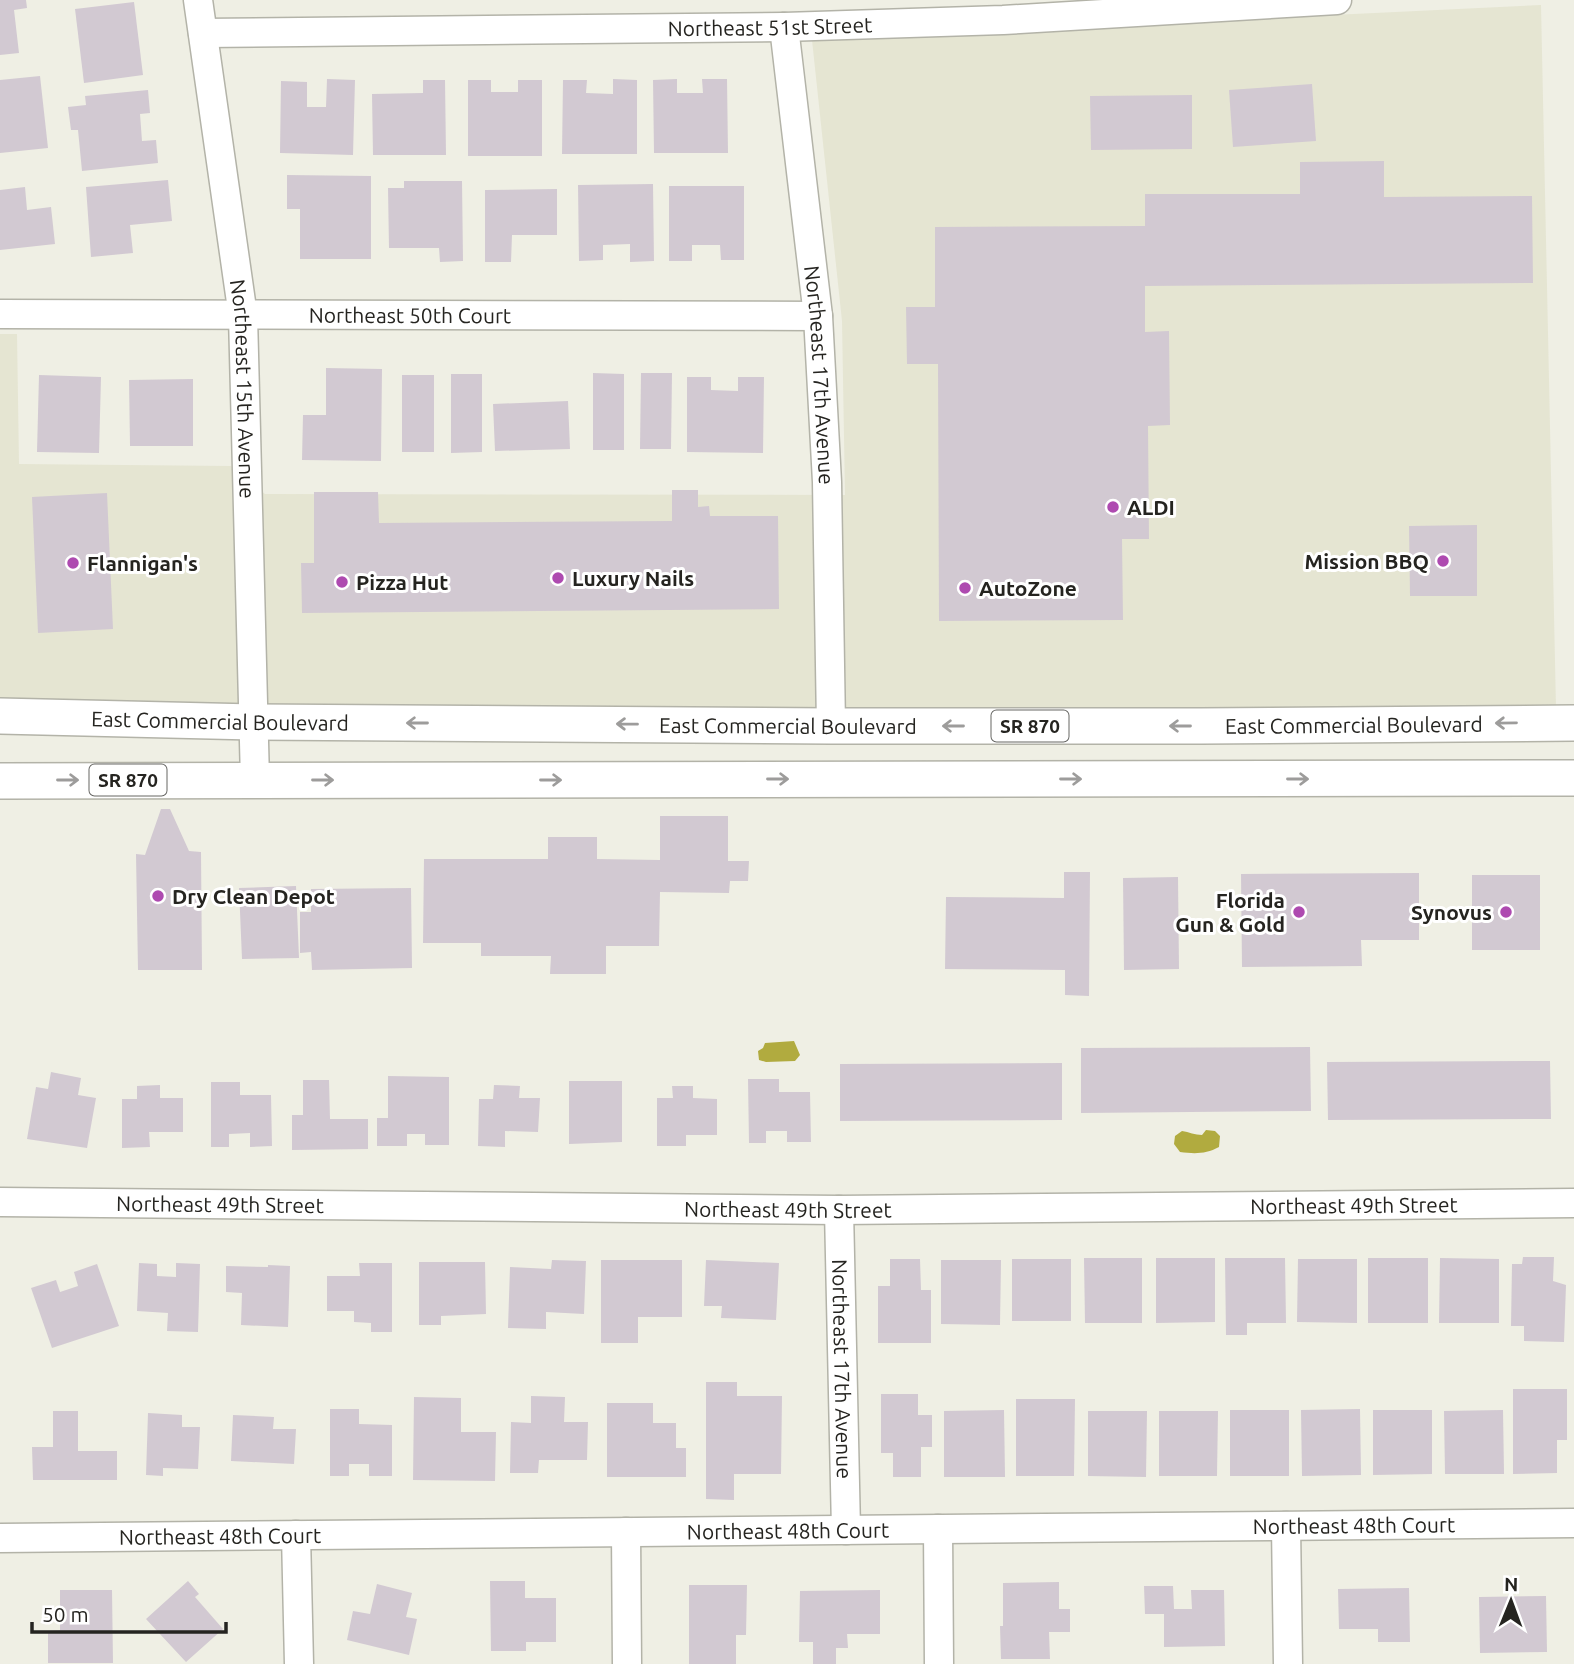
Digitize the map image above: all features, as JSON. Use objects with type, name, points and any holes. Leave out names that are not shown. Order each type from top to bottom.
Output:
[{"type":"main road","name":"East Commercial Boulevard","points":[[0,716],[253,722],[831,726],[1574,723]]},
{"type":"main road","name":"SR 870","points":[[0,780],[1574,778]]},
{"type":"street","name":"Northeast 15th Avenue","points":[[198,0],[243,316],[255,780]]},
{"type":"street","name":"Northeast 51st Street","points":[[202,33],[784,27],[1002,10],[1337,0]]},
{"type":"street","name":"Northeast 17th Avenue","points":[[784,27],[818,316],[827,482],[831,726]]},
{"type":"street","name":"Northeast 50th Court","points":[[0,314],[818,316]]},
{"type":"street","name":"Northeast 49th Street","points":[[0,1202],[839,1210],[1574,1203]]},
{"type":"street","name":"Northeast 17th Avenue","points":[[839,1210],[846,1530]]},
{"type":"street","name":"Northeast 48th Court","points":[[0,1538],[1574,1523]]},
{"type":"street","points":[[1286,1526],[1287,1664]]},
{"type":"street","points":[[938,1529],[939,1664]]},
{"type":"street","points":[[626,1532],[627,1664]]},
{"type":"street","points":[[296,1535],[299,1664]]},
{"type":"shaded area","points":[[1541,5],[1556,708],[875,712],[0,708],[0,334],[17,334],[19,464],[231,466],[265,494],[845,495],[842,321],[812,40]]},
{"type":"shaded area","points":[[794,1041],[800,1055],[795,1061],[759,1060],[758,1051],[765,1043]]},
{"type":"shaded area","points":[[1206,1130],[1215,1131],[1220,1136],[1219,1147],[1191,1153],[1180,1152],[1174,1144],[1175,1136],[1182,1131],[1202,1135]]},
{"type":"building","points":[[0,0],[26,0],[27,8],[14,10],[19,53],[0,55]]},
{"type":"building","points":[[134,2],[143,75],[84,83],[75,9]]},
{"type":"building","points":[[40,76],[48,148],[0,153],[0,80]]},
{"type":"building","points":[[327,79],[355,80],[353,155],[280,153],[281,81],[307,82],[307,107],[326,107]]},
{"type":"building","points":[[613,79],[637,80],[637,154],[562,154],[563,80],[587,80],[586,93],[613,94]]},
{"type":"building","points":[[677,79],[677,93],[703,93],[702,79],[727,79],[728,153],[654,153],[653,80]]},
{"type":"building","points":[[423,80],[445,80],[446,155],[373,155],[372,94],[423,93]]},
{"type":"building","points":[[468,80],[491,80],[491,92],[518,92],[518,80],[542,80],[542,156],[468,156]]},
{"type":"building","points":[[1312,84],[1316,141],[1233,147],[1229,90]]},
{"type":"building","points":[[148,90],[150,113],[140,114],[142,141],[156,140],[158,163],[82,171],[78,130],[71,130],[68,107],[86,105],[85,96]]},
{"type":"building","points":[[1192,95],[1192,149],[1091,150],[1090,96]]},
{"type":"building","points":[[1384,161],[1384,197],[1532,196],[1533,283],[1145,286],[1145,332],[1169,331],[1170,425],[1148,426],[1149,539],[1122,539],[1123,620],[939,621],[938,364],[907,364],[906,307],[935,307],[935,227],[1145,226],[1145,194],[1300,194],[1300,162]]},
{"type":"building","points":[[287,175],[371,176],[371,259],[300,259],[300,209],[287,209]]},
{"type":"building","points":[[168,180],[172,221],[130,225],[133,253],[91,257],[86,187]]},
{"type":"building","points":[[404,181],[462,181],[463,261],[440,262],[439,248],[389,248],[388,188],[404,188]]},
{"type":"building","points":[[653,184],[654,261],[630,262],[630,244],[603,245],[603,260],[579,261],[578,185]]},
{"type":"building","points":[[669,186],[744,186],[744,260],[721,260],[720,245],[692,245],[692,261],[669,261]]},
{"type":"building","points":[[25,187],[27,210],[51,207],[55,244],[0,250],[0,190]]},
{"type":"building","points":[[557,189],[557,235],[512,235],[511,262],[485,262],[485,190]]},
{"type":"building","points":[[326,368],[382,369],[381,461],[302,460],[303,415],[326,415]]},
{"type":"building","points":[[593,373],[624,374],[624,450],[593,450]]},
{"type":"building","points":[[641,373],[672,373],[671,449],[640,449]]},
{"type":"building","points":[[451,374],[482,374],[482,452],[451,453]]},
{"type":"building","points":[[39,375],[101,377],[99,453],[37,452]]},
{"type":"building","points":[[402,375],[434,375],[434,452],[402,452]]},
{"type":"building","points":[[687,377],[711,377],[711,390],[738,391],[738,377],[764,377],[763,453],[687,452]]},
{"type":"building","points":[[193,379],[193,446],[130,446],[129,380]]},
{"type":"building","points":[[568,401],[570,449],[495,451],[493,404]]},
{"type":"building","points":[[672,490],[698,490],[698,507],[709,506],[710,516],[778,516],[779,609],[302,613],[301,563],[314,563],[314,492],[378,492],[379,523],[672,521]]},
{"type":"building","points":[[107,493],[113,629],[38,633],[32,497]]},
{"type":"building","points":[[1477,525],[1477,596],[1410,596],[1409,526]]},
{"type":"building","points":[[161,809],[170,809],[189,851],[201,852],[202,970],[138,970],[136,854],[145,855]]},
{"type":"building","points":[[660,816],[728,816],[728,861],[749,861],[748,881],[730,881],[729,893],[660,892],[659,946],[606,946],[606,974],[550,974],[551,956],[481,956],[481,943],[423,943],[424,859],[548,859],[548,837],[597,837],[597,859],[660,860]]},
{"type":"building","points":[[1064,872],[1090,872],[1089,996],[1065,995],[1065,970],[945,969],[946,897],[1064,898]]},
{"type":"building","points":[[1419,873],[1419,940],[1361,940],[1362,966],[1242,967],[1241,874]]},
{"type":"building","points":[[1472,875],[1540,875],[1540,950],[1472,950]]},
{"type":"building","points":[[1178,877],[1179,969],[1124,970],[1123,878]]},
{"type":"building","points":[[296,886],[299,958],[242,959],[239,888]]},
{"type":"building","points":[[411,888],[412,968],[312,970],[311,952],[300,953],[300,912],[311,912],[311,889]]},
{"type":"building","points":[[1310,1047],[1311,1111],[1081,1113],[1081,1048]]},
{"type":"building","points":[[1550,1061],[1551,1119],[1328,1120],[1327,1062]]},
{"type":"building","points":[[1062,1063],[1062,1120],[840,1121],[840,1064]]},
{"type":"building","points":[[51,1072],[81,1078],[78,1095],[96,1098],[87,1148],[27,1139],[36,1087],[48,1089]]},
{"type":"building","points":[[388,1076],[449,1077],[449,1145],[425,1145],[425,1134],[407,1134],[407,1146],[377,1146],[377,1118],[388,1118]]},
{"type":"building","points":[[748,1079],[779,1079],[779,1092],[810,1092],[811,1142],[787,1142],[787,1131],[766,1131],[766,1143],[749,1143]]},
{"type":"building","points":[[303,1080],[329,1080],[330,1119],[368,1119],[368,1149],[292,1150],[292,1115],[303,1115]]},
{"type":"building","points":[[569,1081],[622,1081],[622,1142],[569,1144]]},
{"type":"building","points":[[211,1082],[240,1082],[240,1095],[271,1095],[272,1146],[250,1147],[250,1133],[229,1134],[229,1147],[211,1147]]},
{"type":"building","points":[[160,1085],[160,1098],[183,1098],[183,1132],[149,1132],[150,1147],[122,1148],[122,1099],[137,1099],[137,1086]]},
{"type":"building","points":[[494,1085],[520,1086],[519,1098],[540,1098],[538,1132],[505,1131],[505,1147],[478,1146],[479,1099],[493,1099]]},
{"type":"building","points":[[672,1086],[693,1086],[693,1098],[717,1099],[717,1135],[686,1135],[686,1146],[657,1146],[657,1098],[673,1098]]},
{"type":"building","points":[[1523,1257],[1554,1257],[1553,1281],[1566,1285],[1564,1342],[1524,1341],[1524,1326],[1511,1326],[1512,1264],[1522,1264]]},
{"type":"building","points":[[1084,1258],[1142,1258],[1142,1323],[1085,1323]]},
{"type":"building","points":[[1156,1258],[1215,1258],[1215,1322],[1156,1323]]},
{"type":"building","points":[[1225,1258],[1285,1258],[1286,1323],[1247,1323],[1247,1335],[1226,1335]]},
{"type":"building","points":[[1368,1258],[1428,1258],[1428,1323],[1368,1323]]},
{"type":"building","points":[[1440,1258],[1499,1259],[1499,1323],[1439,1323]]},
{"type":"building","points":[[890,1259],[920,1259],[921,1290],[931,1290],[931,1343],[878,1343],[878,1286],[890,1286]]},
{"type":"building","points":[[1012,1259],[1071,1259],[1071,1321],[1012,1321]]},
{"type":"building","points":[[1298,1259],[1357,1259],[1357,1323],[1297,1322]]},
{"type":"building","points":[[552,1260],[586,1261],[584,1314],[546,1312],[546,1329],[508,1328],[510,1267],[551,1269]]},
{"type":"building","points":[[601,1260],[682,1260],[682,1317],[638,1317],[638,1343],[601,1343]]},
{"type":"building","points":[[706,1260],[779,1263],[776,1320],[721,1318],[722,1306],[704,1306]]},
{"type":"building","points":[[941,1260],[1001,1260],[1000,1325],[941,1324]]},
{"type":"building","points":[[419,1262],[485,1262],[486,1314],[441,1316],[441,1325],[419,1325]]},
{"type":"building","points":[[139,1263],[157,1264],[157,1276],[176,1277],[176,1263],[200,1264],[198,1332],[167,1331],[168,1313],[137,1311]]},
{"type":"building","points":[[359,1263],[392,1263],[392,1332],[371,1332],[371,1323],[354,1322],[354,1311],[327,1311],[327,1276],[360,1276]]},
{"type":"building","points":[[97,1264],[119,1326],[52,1348],[31,1288],[56,1280],[60,1292],[78,1286],[74,1272]]},
{"type":"building","points":[[226,1266],[290,1266],[288,1327],[241,1325],[242,1293],[226,1292]]},
{"type":"building","points":[[706,1382],[737,1382],[737,1396],[782,1396],[781,1474],[734,1474],[734,1500],[706,1499]]},
{"type":"building","points":[[1513,1389],[1567,1389],[1567,1440],[1557,1440],[1557,1473],[1513,1474]]},
{"type":"building","points":[[881,1394],[918,1394],[918,1415],[932,1415],[932,1447],[921,1447],[921,1477],[893,1477],[893,1453],[881,1453]]},
{"type":"building","points":[[531,1396],[565,1397],[564,1422],[588,1422],[587,1460],[539,1460],[538,1473],[510,1473],[511,1422],[531,1423]]},
{"type":"building","points":[[414,1397],[461,1398],[461,1432],[496,1432],[495,1481],[413,1480]]},
{"type":"building","points":[[1016,1399],[1075,1399],[1074,1476],[1016,1476]]},
{"type":"building","points":[[607,1403],[653,1403],[653,1423],[676,1423],[676,1448],[686,1448],[686,1477],[607,1477]]},
{"type":"building","points":[[330,1409],[359,1409],[359,1424],[392,1425],[392,1476],[369,1476],[369,1464],[349,1464],[349,1476],[330,1476]]},
{"type":"building","points":[[1360,1409],[1361,1475],[1302,1476],[1301,1410]]},
{"type":"building","points":[[1004,1410],[1005,1477],[944,1477],[944,1411]]},
{"type":"building","points":[[1230,1410],[1289,1410],[1289,1476],[1230,1476]]},
{"type":"building","points":[[1373,1410],[1432,1410],[1432,1474],[1373,1475]]},
{"type":"building","points":[[1503,1410],[1504,1474],[1445,1474],[1444,1411]]},
{"type":"building","points":[[53,1411],[78,1411],[78,1451],[117,1451],[117,1480],[33,1480],[32,1447],[53,1447]]},
{"type":"building","points":[[1088,1411],[1147,1411],[1146,1477],[1088,1476]]},
{"type":"building","points":[[1159,1411],[1218,1411],[1217,1476],[1159,1476]]},
{"type":"building","points":[[148,1413],[182,1415],[182,1427],[200,1427],[198,1469],[163,1468],[163,1476],[146,1475]]},
{"type":"building","points":[[233,1415],[274,1417],[273,1429],[296,1429],[294,1464],[231,1461]]},
{"type":"building","points":[[188,1581],[199,1594],[195,1597],[223,1629],[186,1662],[146,1619]]},
{"type":"building","points":[[490,1581],[525,1581],[525,1598],[556,1598],[556,1642],[526,1642],[526,1651],[491,1651]]},
{"type":"building","points":[[1059,1582],[1059,1609],[1070,1609],[1070,1632],[1049,1632],[1050,1659],[1001,1659],[1003,1583]]},
{"type":"building","points":[[377,1584],[412,1593],[406,1617],[417,1619],[409,1655],[347,1640],[353,1611],[370,1614]]},
{"type":"building","points":[[689,1585],[747,1585],[746,1635],[736,1635],[736,1664],[689,1664]]},
{"type":"building","points":[[1144,1586],[1173,1586],[1174,1609],[1192,1609],[1191,1590],[1224,1590],[1225,1646],[1164,1647],[1164,1614],[1145,1614]]},
{"type":"building","points":[[1409,1588],[1410,1642],[1378,1642],[1378,1629],[1339,1629],[1338,1589]]},
{"type":"building","points":[[60,1590],[112,1590],[113,1663],[48,1663],[48,1631],[60,1630]]},
{"type":"building","points":[[880,1590],[880,1634],[847,1634],[848,1648],[836,1648],[836,1664],[813,1664],[813,1642],[799,1642],[800,1591]]},
{"type":"building","points":[[1546,1596],[1547,1652],[1480,1653],[1479,1597]]},
{"type":"place","name":"ALDI","points":[[1113,507]]},
{"type":"place","name":"Mission BBQ","points":[[1443,561]]},
{"type":"place","name":"Flannigan's","points":[[73,563]]},
{"type":"place","name":"Luxury Nails","points":[[558,578]]},
{"type":"place","name":"Pizza Hut","points":[[342,582]]},
{"type":"place","name":"AutoZone","points":[[965,588]]},
{"type":"place","name":"Dry Clean Depot","points":[[158,896]]},
{"type":"place","name":"Florida Gun & Gold","points":[[1299,912]]},
{"type":"place","name":"Synovus","points":[[1506,912]]}]
